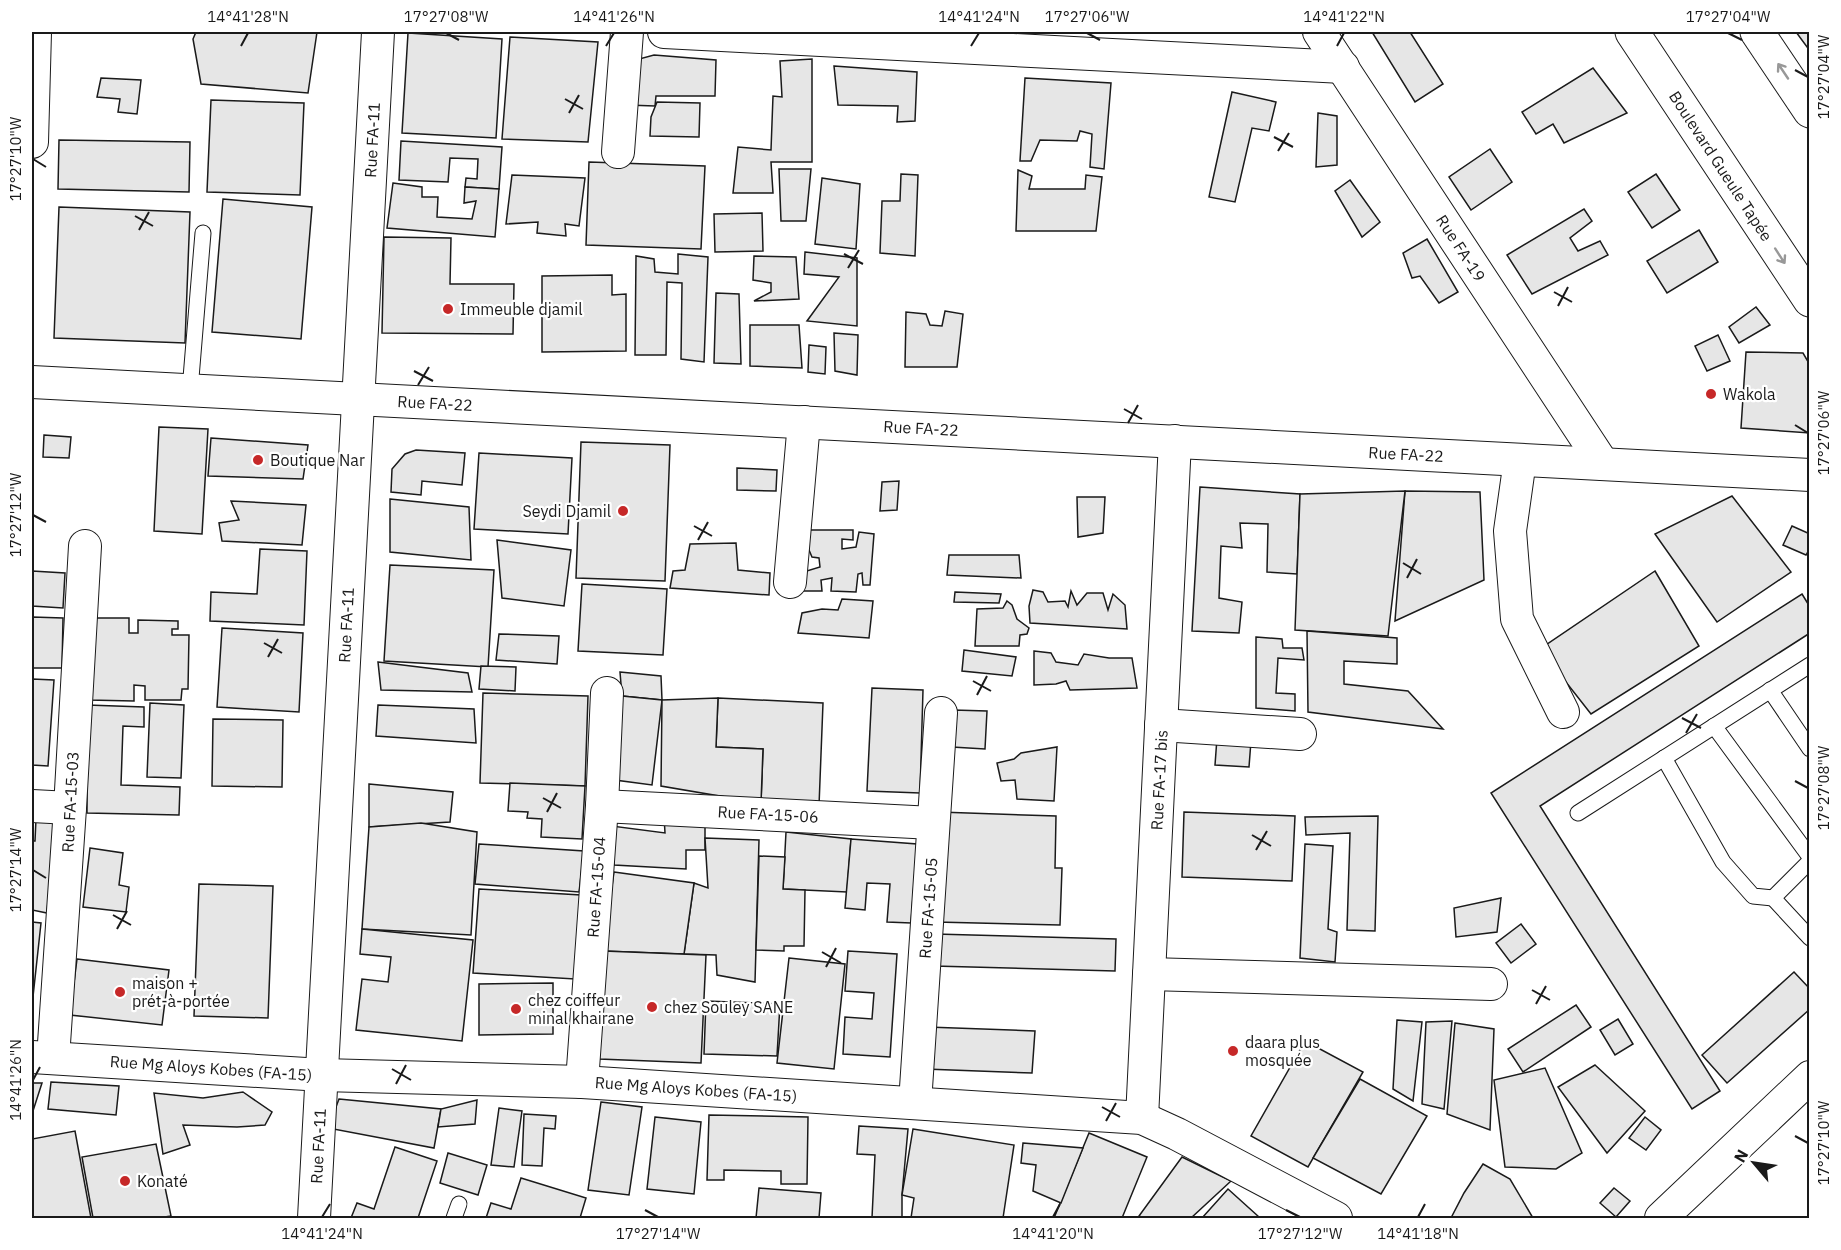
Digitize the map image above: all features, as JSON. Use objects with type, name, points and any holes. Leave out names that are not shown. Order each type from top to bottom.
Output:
[{"type":"street","points":[[32,142],[35,32]]},
{"type":"street","name":"Rue FA-11","points":[[314,1218],[378,32]]},
{"type":"street","points":[[618,152],[627,32]]},
{"type":"street","points":[[664,32],[1343,67]]},
{"type":"street","name":"Rue FA-19","points":[[1319,32],[1604,464]]},
{"type":"street","name":"Boulevard Gueule Tapée","points":[[1632,32],[1809,300]]},
{"type":"street","points":[[1757,32],[1809,111]]},
{"type":"street","name":"Rue FA-22","points":[[32,382],[1809,474]]},
{"type":"street","points":[[790,582],[804,422]]},
{"type":"street","name":"Rue FA-17 bis","points":[[1142,1118],[1175,441]]},
{"type":"street","points":[[1520,460],[1510,531],[1517,619],[1563,712]]},
{"type":"street","name":"Rue FA-15-03","points":[[42,1058],[70,808],[84,546]]},
{"type":"street","name":"Rue FA-15-04","points":[[582,1082],[602,806],[607,693]]},
{"type":"street","name":"Rue FA-15-05","points":[[915,1103],[940,712]]},
{"type":"street","points":[[1161,725],[1300,734]]},
{"type":"street","points":[[32,806],[70,808]]},
{"type":"street","name":"Rue FA-15-06","points":[[602,806],[933,823]]},
{"type":"street","points":[[1149,974],[1491,984]]},
{"type":"street","name":"Rue Mg Aloys Kobes (FA-15)","points":[[42,1058],[321,1075],[582,1082],[1142,1118],[1177,1134],[1336,1218]]},
{"type":"street","points":[[1661,1218],[1809,1077]]},
{"type":"lane","points":[[190,390],[203,233]]},
{"type":"lane","points":[[1578,813],[1809,665]]},
{"type":"lane","points":[[1770,690],[1809,749]]},
{"type":"lane","points":[[1714,726],[1809,857]]},
{"type":"lane","points":[[1664,758],[1723,862],[1753,896],[1773,898],[1809,938]]},
{"type":"lane","points":[[1773,898],[1809,861]]},
{"type":"building","points":[[196,32],[317,32],[308,93],[201,84],[193,39]]},
{"type":"building","points":[[1372,32],[1410,32],[1443,84],[1415,102]]},
{"type":"building","points":[[1796,32],[1810,32],[1810,51]]},
{"type":"building","points":[[408,33],[502,39],[496,138],[402,133]]},
{"type":"building","points":[[510,37],[598,42],[588,142],[502,139]]},
{"type":"building","points":[[654,55],[716,60],[715,96],[656,96],[655,106],[627,105],[639,59]]},
{"type":"building","points":[[812,59],[812,162],[771,162],[773,193],[733,193],[738,147],[771,150],[773,96],[782,97],[780,61]]},
{"type":"building","points":[[834,66],[917,72],[915,121],[897,122],[898,106],[838,105]]},
{"type":"building","points":[[1593,68],[1627,113],[1564,143],[1553,124],[1536,134],[1522,112]]},
{"type":"building","points":[[101,78],[141,80],[137,114],[118,112],[120,99],[97,97]]},
{"type":"building","points":[[1025,78],[1111,83],[1104,169],[1090,167],[1092,134],[1080,131],[1077,141],[1040,140],[1031,161],[1020,161]]},
{"type":"building","points":[[1232,92],[1276,102],[1269,131],[1252,128],[1235,202],[1209,197]]},
{"type":"building","points":[[211,100],[304,103],[300,195],[207,192]]},
{"type":"building","points":[[657,102],[700,103],[699,137],[650,136],[651,117]]},
{"type":"building","points":[[1318,113],[1337,116],[1337,165],[1316,167]]},
{"type":"building","points":[[59,140],[190,142],[189,192],[58,189]]},
{"type":"building","points":[[401,141],[502,147],[499,189],[465,187],[466,178],[477,179],[478,159],[450,158],[448,182],[399,180]]},
{"type":"building","points":[[1490,149],[1512,182],[1471,210],[1449,177]]},
{"type":"building","points":[[589,162],[705,166],[701,249],[586,245]]},
{"type":"building","points":[[779,169],[811,169],[806,221],[781,221]]},
{"type":"building","points":[[1018,170],[1032,176],[1029,189],[1085,189],[1086,175],[1102,177],[1096,231],[1016,231]]},
{"type":"building","points":[[901,174],[918,175],[915,256],[880,253],[882,201],[900,201]]},
{"type":"building","points":[[1656,174],[1680,210],[1652,228],[1628,192]]},
{"type":"building","points":[[512,175],[585,178],[579,226],[565,224],[566,236],[537,233],[538,222],[506,224]]},
{"type":"building","points":[[822,178],[860,184],[856,249],[815,244]]},
{"type":"building","points":[[1350,180],[1380,222],[1362,237],[1335,191]]},
{"type":"building","points":[[393,183],[422,187],[422,197],[438,197],[437,217],[472,219],[476,201],[464,203],[465,187],[499,189],[495,237],[387,228]]},
{"type":"building","points":[[223,199],[312,207],[301,339],[212,332]]},
{"type":"building","points":[[59,207],[190,212],[185,343],[54,338]]},
{"type":"building","points":[[1584,209],[1592,221],[1570,238],[1578,251],[1600,241],[1608,255],[1532,294],[1507,255]]},
{"type":"building","points":[[762,213],[763,251],[715,252],[714,214]]},
{"type":"building","points":[[1699,230],[1718,262],[1667,293],[1647,261]]},
{"type":"building","name":"Immeuble djamil","points":[[384,237],[451,238],[450,284],[514,284],[513,334],[382,333]]},
{"type":"building","points":[[1427,239],[1458,292],[1439,303],[1420,276],[1412,278],[1403,253]]},
{"type":"building","points":[[805,252],[857,258],[857,326],[807,321],[839,277],[804,274]]},
{"type":"building","points":[[678,254],[708,257],[704,362],[681,359],[682,283],[667,282],[666,355],[635,355],[636,256],[654,259],[655,272],[678,274]]},
{"type":"building","points":[[754,256],[796,257],[799,299],[754,301],[771,292],[771,283],[753,280]]},
{"type":"building","points":[[612,275],[612,295],[626,294],[626,351],[542,352],[542,276]]},
{"type":"building","points":[[716,293],[739,294],[741,364],[714,363]]},
{"type":"building","points":[[1756,307],[1770,325],[1739,343],[1729,327]]},
{"type":"building","points":[[945,311],[963,314],[957,367],[905,367],[906,312],[926,314],[930,325],[942,326]]},
{"type":"building","points":[[750,325],[799,325],[802,368],[750,366]]},
{"type":"building","points":[[834,333],[858,335],[857,375],[835,371]]},
{"type":"building","points":[[1718,335],[1730,361],[1707,371],[1695,346]]},
{"type":"building","points":[[809,345],[826,347],[825,374],[808,372]]},
{"type":"building","points":[[1746,352],[1803,353],[1810,365],[1810,433],[1741,428]]},
{"type":"building","points":[[159,427],[208,429],[202,534],[154,531]]},
{"type":"building","points":[[44,435],[71,437],[69,458],[43,457]]},
{"type":"building","name":"Boutique Nar","points":[[211,438],[308,445],[303,479],[208,476]]},
{"type":"building","name":"Seydi Djamil","points":[[581,442],[670,445],[665,581],[576,578]]},
{"type":"building","points":[[416,450],[465,453],[462,485],[422,481],[421,495],[391,492],[392,469],[405,454]]},
{"type":"building","points":[[479,453],[572,458],[568,534],[474,529]]},
{"type":"building","points":[[737,468],[777,470],[776,491],[737,490]]},
{"type":"building","points":[[899,481],[897,510],[880,511],[882,482]]},
{"type":"building","points":[[1200,487],[1300,494],[1297,574],[1267,572],[1268,524],[1240,523],[1242,548],[1221,546],[1219,598],[1242,602],[1239,633],[1192,631]]},
{"type":"building","points":[[1405,491],[1480,492],[1484,580],[1395,621]]},
{"type":"building","points":[[1405,491],[1388,636],[1295,630],[1300,494]]},
{"type":"building","points":[[1732,496],[1791,572],[1717,622],[1655,534]]},
{"type":"building","points":[[1077,497],[1105,497],[1103,533],[1078,537]]},
{"type":"building","points":[[390,499],[469,507],[471,560],[390,552]]},
{"type":"building","points":[[231,501],[306,505],[302,545],[222,541],[219,523],[239,520]]},
{"type":"building","points":[[1792,526],[1810,534],[1810,548],[1806,555],[1783,545]]},
{"type":"building","points":[[805,530],[853,530],[853,540],[842,539],[842,549],[856,547],[859,532],[874,534],[870,585],[863,585],[862,573],[858,574],[856,592],[831,591],[832,578],[821,580],[822,591],[797,591],[800,573],[820,567],[819,558],[812,557],[809,550],[801,550]]},
{"type":"building","points":[[497,540],[571,550],[564,606],[502,598]]},
{"type":"building","points":[[736,543],[738,570],[770,573],[769,595],[670,588],[673,571],[685,570],[690,544]]},
{"type":"building","points":[[260,549],[307,551],[304,625],[210,621],[211,592],[257,594]]},
{"type":"building","points":[[949,555],[1019,555],[1021,578],[947,575]]},
{"type":"building","points":[[390,565],[494,570],[488,667],[384,661]]},
{"type":"building","points":[[32,571],[65,573],[63,608],[32,606]]},
{"type":"building","points":[[1655,571],[1699,646],[1591,714],[1540,649]]},
{"type":"building","points":[[582,584],[667,589],[663,655],[578,651]]},
{"type":"building","points":[[1033,590],[1043,592],[1048,602],[1065,601],[1068,607],[1071,591],[1077,605],[1087,593],[1103,593],[1108,610],[1113,594],[1125,605],[1127,629],[1030,623],[1029,606]]},
{"type":"building","points":[[955,592],[1001,594],[999,603],[954,602]]},
{"type":"building","points":[[1802,594],[1810,607],[1810,633],[1540,806],[1720,1091],[1692,1109],[1491,793]]},
{"type":"building","points":[[842,599],[873,601],[869,638],[798,633],[802,613],[822,609],[838,610]]},
{"type":"building","points":[[1007,601],[1012,605],[1017,619],[1029,628],[1027,634],[1020,635],[1019,646],[975,646],[977,609],[1003,608]]},
{"type":"building","points":[[32,617],[63,618],[62,668],[32,668]]},
{"type":"building","points":[[89,618],[129,618],[129,633],[138,633],[138,620],[178,621],[178,629],[172,629],[172,635],[189,635],[188,689],[182,689],[181,700],[145,700],[145,686],[134,685],[134,701],[88,700]]},
{"type":"building","points":[[222,628],[303,633],[299,712],[217,707]]},
{"type":"building","points":[[1307,631],[1397,638],[1397,664],[1344,661],[1344,684],[1408,691],[1443,729],[1308,712]]},
{"type":"building","points":[[499,634],[559,636],[557,664],[496,660]]},
{"type":"building","points":[[1256,637],[1282,639],[1283,648],[1302,648],[1304,660],[1278,658],[1276,693],[1295,694],[1295,711],[1256,708]]},
{"type":"building","points":[[964,650],[1016,657],[1012,676],[962,671]]},
{"type":"building","points":[[1034,651],[1051,653],[1056,662],[1078,665],[1084,654],[1109,658],[1132,658],[1137,688],[1070,690],[1066,681],[1034,685]]},
{"type":"building","points":[[378,662],[468,673],[472,692],[381,690]]},
{"type":"building","points":[[481,666],[516,667],[515,691],[479,689]]},
{"type":"building","points":[[620,672],[661,676],[662,700],[622,696]]},
{"type":"building","points":[[32,679],[54,680],[48,766],[32,765]]},
{"type":"building","points":[[872,688],[923,690],[920,793],[867,791]]},
{"type":"building","points":[[483,693],[588,696],[585,786],[480,783]]},
{"type":"building","points":[[622,696],[662,700],[652,785],[615,780]]},
{"type":"building","points":[[718,698],[823,703],[819,806],[761,803],[763,749],[716,747]]},
{"type":"building","points":[[718,698],[716,747],[763,749],[761,803],[661,786],[662,700]]},
{"type":"building","points":[[150,703],[184,705],[181,778],[147,777]]},
{"type":"building","points":[[87,705],[144,707],[144,727],[123,726],[121,785],[180,787],[179,815],[87,813]]},
{"type":"building","points":[[378,705],[474,709],[476,743],[376,736]]},
{"type":"building","points":[[953,710],[987,711],[985,749],[952,747]]},
{"type":"building","points":[[213,719],[283,720],[282,787],[212,786]]},
{"type":"building","points":[[1217,738],[1251,741],[1249,767],[1215,765]]},
{"type":"building","points":[[1057,747],[1054,801],[1017,799],[1015,780],[1001,781],[997,763],[1014,759],[1021,753]]},
{"type":"building","points":[[510,783],[585,786],[582,839],[541,837],[542,819],[527,818],[528,812],[508,811]]},
{"type":"building","points":[[369,784],[453,792],[450,822],[369,827]]},
{"type":"building","points":[[939,812],[1056,816],[1055,868],[1062,868],[1060,925],[936,922]]},
{"type":"building","points":[[1184,812],[1295,816],[1292,881],[1182,877]]},
{"type":"building","points":[[664,816],[705,820],[705,850],[686,850],[686,869],[614,865],[612,826],[665,833]]},
{"type":"building","points":[[1378,816],[1375,931],[1347,930],[1350,833],[1306,835],[1305,817]]},
{"type":"building","points":[[36,819],[55,824],[47,913],[32,910],[32,841],[35,841]]},
{"type":"building","points":[[421,823],[477,832],[471,935],[362,929],[369,827]]},
{"type":"building","points":[[786,832],[851,839],[847,892],[783,889]]},
{"type":"building","points":[[705,838],[759,840],[755,982],[717,975],[716,955],[684,954],[694,883],[708,888]]},
{"type":"building","points":[[851,839],[917,844],[911,923],[887,922],[890,884],[867,883],[865,910],[845,908]]},
{"type":"building","points":[[479,844],[584,851],[579,892],[475,884]]},
{"type":"building","points":[[1305,844],[1333,846],[1328,929],[1337,932],[1335,962],[1300,958]]},
{"type":"building","points":[[90,848],[123,853],[119,885],[129,887],[126,912],[83,907]]},
{"type":"building","points":[[759,856],[785,857],[783,889],[805,890],[804,946],[784,946],[784,951],[756,950]]},
{"type":"building","points":[[614,872],[694,883],[684,954],[603,951]]},
{"type":"building","points":[[199,884],[273,886],[268,1018],[194,1016]]},
{"type":"building","points":[[479,889],[581,895],[575,979],[473,973]]},
{"type":"building","points":[[1501,898],[1497,932],[1456,937],[1454,908]]},
{"type":"building","points":[[32,922],[41,923],[32,1006]]},
{"type":"building","points":[[1521,924],[1536,944],[1511,963],[1496,943]]},
{"type":"building","points":[[362,929],[473,940],[462,1041],[356,1030],[362,979],[388,982],[391,957],[360,954]]},
{"type":"building","points":[[935,934],[1116,939],[1115,971],[934,966]]},
{"type":"building","name":"chez Souley SANE","points":[[603,951],[706,955],[701,1063],[599,1059]]},
{"type":"building","points":[[848,951],[897,954],[890,1057],[843,1054],[845,1017],[872,1019],[874,993],[845,991]]},
{"type":"building","points":[[789,958],[845,964],[834,1069],[777,1063]]},
{"type":"building","name":"maison + prét-à-portée","points":[[77,959],[169,970],[162,1025],[70,1015]]},
{"type":"building","points":[[1794,972],[1810,989],[1810,1009],[1727,1083],[1702,1055]]},
{"type":"building","name":"chez coiffeur minal khairane","points":[[553,983],[553,1034],[479,1035],[479,984]]},
{"type":"building","points":[[706,1001],[780,1004],[777,1056],[704,1054]]},
{"type":"building","points":[[1576,1005],[1591,1027],[1523,1072],[1508,1049]]},
{"type":"building","points":[[1618,1019],[1633,1044],[1615,1055],[1600,1030]]},
{"type":"building","points":[[1397,1020],[1422,1022],[1413,1101],[1393,1089]]},
{"type":"building","points":[[1452,1021],[1444,1109],[1422,1104],[1426,1022]]},
{"type":"building","points":[[1455,1023],[1494,1029],[1490,1130],[1447,1114]]},
{"type":"building","points":[[927,1027],[1035,1031],[1032,1073],[925,1069]]},
{"type":"building","points":[[1305,1041],[1363,1072],[1308,1167],[1251,1136]]},
{"type":"building","points":[[1595,1065],[1645,1111],[1607,1153],[1558,1087]]},
{"type":"building","points":[[1545,1068],[1582,1153],[1556,1169],[1505,1167],[1494,1080]]},
{"type":"building","points":[[1360,1079],[1427,1116],[1381,1194],[1313,1158]]},
{"type":"building","points":[[51,1082],[119,1086],[116,1115],[48,1109]]},
{"type":"building","points":[[32,1083],[42,1083],[32,1114]]},
{"type":"building","points":[[243,1092],[272,1112],[265,1125],[237,1127],[183,1125],[190,1145],[163,1154],[154,1093],[203,1098]]},
{"type":"building","points":[[339,1099],[441,1109],[434,1148],[328,1128]]},
{"type":"building","points":[[477,1100],[475,1124],[438,1127],[441,1109]]},
{"type":"building","points":[[601,1102],[642,1107],[629,1195],[588,1190]]},
{"type":"building","points":[[499,1108],[522,1111],[514,1167],[491,1165]]},
{"type":"building","points":[[524,1114],[556,1116],[555,1129],[544,1128],[542,1166],[522,1165]]},
{"type":"building","points":[[709,1115],[808,1117],[807,1184],[781,1184],[781,1171],[724,1170],[724,1180],[707,1180]]},
{"type":"building","points":[[655,1117],[701,1122],[694,1194],[647,1189]]},
{"type":"building","points":[[1645,1117],[1661,1130],[1646,1150],[1629,1138]]},
{"type":"building","points":[[859,1126],[908,1129],[902,1218],[872,1218],[875,1155],[857,1154]]},
{"type":"building","points":[[913,1129],[1014,1145],[1003,1218],[911,1218],[914,1198],[902,1195]]},
{"type":"building","points":[[75,1131],[91,1218],[32,1218],[32,1139]]},
{"type":"building","points":[[1089,1133],[1147,1157],[1122,1218],[1054,1218]]},
{"type":"building","points":[[1023,1143],[1083,1148],[1061,1203],[1033,1191],[1036,1165],[1021,1163]]},
{"type":"building","name":"Konaté","points":[[156,1144],[171,1216],[93,1218],[82,1157]]},
{"type":"building","points":[[395,1147],[437,1161],[418,1218],[351,1218],[357,1203],[374,1209]]},
{"type":"building","points":[[448,1153],[487,1165],[478,1195],[440,1183]]},
{"type":"building","points":[[1182,1157],[1231,1181],[1191,1218],[1143,1218],[1139,1216]]},
{"type":"building","points":[[1483,1164],[1510,1179],[1533,1218],[1451,1218]]},
{"type":"building","points":[[521,1178],[586,1198],[580,1218],[486,1218],[491,1203],[511,1209]]},
{"type":"building","points":[[759,1188],[821,1193],[819,1218],[756,1218]]},
{"type":"building","points":[[1614,1188],[1630,1201],[1616,1217],[1600,1203]]},
{"type":"building","points":[[1228,1189],[1259,1217],[1202,1218]]},
{"type":"place","name":"Immeuble djamil","points":[[448,309]]},
{"type":"place","name":"Wakola","points":[[1711,394]]},
{"type":"place","name":"Boutique Nar","points":[[258,460]]},
{"type":"place","name":"Seydi Djamil","points":[[623,511]]},
{"type":"place","name":"maison + prét-à-portée","points":[[120,992]]},
{"type":"place","name":"chez Souley SANE","points":[[652,1007]]},
{"type":"place","name":"chez coiffeur minal khairane","points":[[516,1009]]},
{"type":"place","name":"daara plus mosquée","points":[[1233,1051]]},
{"type":"place","name":"Konaté","points":[[125,1181]]}]
